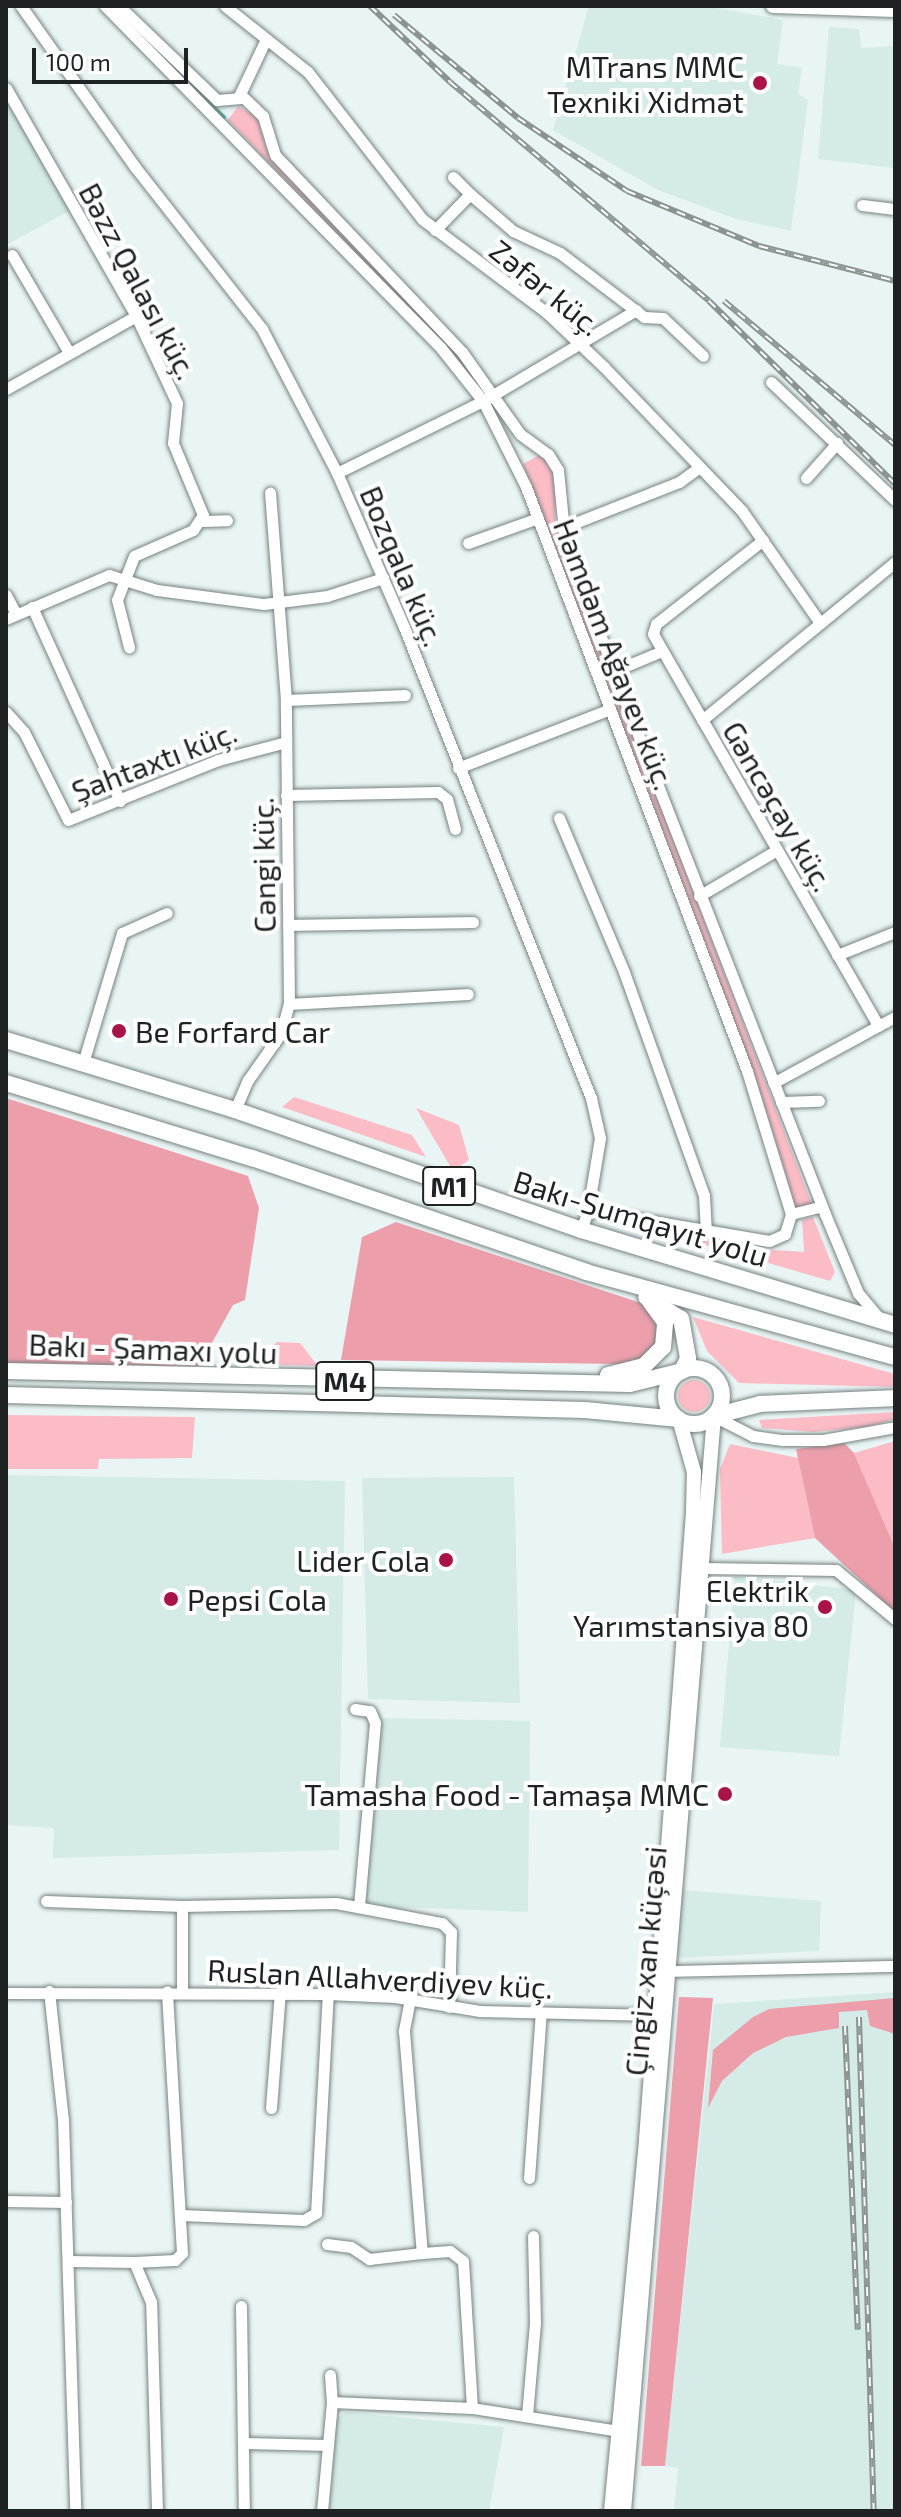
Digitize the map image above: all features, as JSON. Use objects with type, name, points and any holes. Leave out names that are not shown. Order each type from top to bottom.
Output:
[{"type":"highway","name":"Bakı-Sumqayıt yolu","points":[[6,1040],[235,1110],[581,1230],[889,1323]]},
{"type":"highway","name":"Bakı-Sumqayıt yolu","points":[[6,1083],[252,1158],[586,1272],[895,1357]]},
{"type":"highway","points":[[586,1272],[675,1313],[685,1329],[689,1349],[682,1371],[666,1395],[679,1419],[694,1424],[760,1404],[895,1398]]},
{"type":"highway","points":[[521,1385],[624,1373],[651,1361],[663,1347],[667,1330],[646,1297]]},
{"type":"highway","points":[[682,1371],[700,1369],[716,1380],[722,1398],[714,1416]]},
{"type":"highway","name":"Bakı - Şamaxı yolu","points":[[6,1371],[521,1385],[630,1384],[682,1371]]},
{"type":"highway","name":"Bakı - Şamaxı yolu","points":[[7,1395],[585,1410],[679,1419]]},
{"type":"main road","points":[[773,6],[895,10]]},
{"type":"main road","name":"Çingiz xan küçəsi","points":[[624,2511],[714,1416]]},
{"type":"main road","name":"Çingiz xan küçəsi","points":[[611,2511],[655,2015],[695,1486],[679,1419]]},
{"type":"street","name":"Bozqala küç.","points":[[21,6],[135,167],[262,329],[337,473],[383,578],[595,1110],[599,1167],[588,1210]]},
{"type":"street","name":"Həmdəm Ağayev küç.","points":[[105,6],[407,310],[483,401],[538,518],[766,1123],[791,1214]]},
{"type":"street","points":[[119,6],[217,100],[241,98],[263,116],[275,155],[453,342],[495,394],[520,434],[544,449],[558,470],[562,528],[699,896],[858,1293],[889,1323]]},
{"type":"street","name":"Zəfər küç.","points":[[225,6],[241,11],[266,39],[308,72],[356,128],[398,193],[435,230],[581,344],[763,540],[820,623]]},
{"type":"street","points":[[241,98],[266,39]]},
{"type":"street","name":"Bəzz Qalası küç.","points":[[6,88],[136,316],[177,403],[173,443],[203,521]]},
{"type":"street","points":[[453,177],[513,231],[560,253],[644,317],[663,318],[703,356]]},
{"type":"street","points":[[435,230],[470,194]]},
{"type":"street","points":[[862,205],[895,209]]},
{"type":"street","points":[[12,255],[68,351]]},
{"type":"street","points":[[337,473],[483,401],[636,310]]},
{"type":"street","points":[[6,389],[68,351],[136,316]]},
{"type":"street","points":[[771,382],[895,500]]},
{"type":"street","points":[[806,478],[837,443]]},
{"type":"street","points":[[562,528],[679,482],[698,468]]},
{"type":"street","name":"Cəngi küç.","points":[[235,1110],[248,1080],[281,1033],[289,1004],[286,700],[270,493]]},
{"type":"street","points":[[468,543],[538,518]]},
{"type":"street","points":[[129,647],[117,600],[125,576],[138,553],[203,521],[227,520]]},
{"type":"street","points":[[614,671],[662,651],[653,634],[656,624],[763,540]]},
{"type":"street","points":[[702,720],[895,562]]},
{"type":"street","points":[[6,595],[11,617],[98,578],[125,576],[157,590],[278,604],[327,596],[383,578]]},
{"type":"street","points":[[32,607],[120,801]]},
{"type":"street","name":"Gəncəçay küç.","points":[[662,651],[878,1026]]},
{"type":"street","points":[[286,700],[405,695]]},
{"type":"street","points":[[458,768],[610,709]]},
{"type":"street","name":"Şahtaxtı küç.","points":[[6,712],[24,732],[68,820],[218,760],[286,742]]},
{"type":"street","points":[[286,795],[438,792],[447,799],[455,829]]},
{"type":"street","points":[[559,818],[624,972],[699,1180],[707,1207],[706,1233]]},
{"type":"street","points":[[699,896],[775,851]]},
{"type":"street","points":[[83,1063],[122,933],[167,913]]},
{"type":"street","points":[[288,925],[473,922]]},
{"type":"street","points":[[837,955],[895,932]]},
{"type":"street","points":[[289,1004],[468,994]]},
{"type":"street","points":[[773,1083],[895,1017]]},
{"type":"street","points":[[781,1102],[819,1101]]},
{"type":"street","points":[[581,1230],[588,1210],[706,1233],[769,1241],[785,1234],[791,1214],[822,1206]]},
{"type":"street","points":[[714,1416],[753,1436],[783,1440],[823,1440],[895,1427]]},
{"type":"street","points":[[703,1568],[836,1570],[895,1619]]},
{"type":"street","points":[[355,1709],[370,1711],[375,1723],[359,1907]]},
{"type":"street","points":[[46,1901],[359,1907],[448,1927],[449,2007]]},
{"type":"street","points":[[182,1906],[182,1991]]},
{"type":"street","points":[[670,1971],[895,1966]]},
{"type":"street","points":[[49,1991],[66,2202],[75,2511]]},
{"type":"street","points":[[68,2261],[134,2262],[179,2258],[181,2215],[167,1991]]},
{"type":"street","points":[[271,2108],[280,1992]]},
{"type":"street","name":"Ruslan Allahverdiyev küç.","points":[[6,1993],[280,1992],[410,1999],[449,2007],[655,2015]]},
{"type":"street","points":[[181,2215],[304,2220],[316,2213],[328,1994]]},
{"type":"street","points":[[410,1999],[404,2031],[422,2253]]},
{"type":"street","points":[[529,2178],[541,2012]]},
{"type":"street","points":[[6,2201],[66,2202]]},
{"type":"street","points":[[527,2416],[535,2323],[533,2236]]},
{"type":"street","points":[[327,2244],[351,2247],[369,2259],[450,2251],[463,2261],[472,2408]]},
{"type":"street","points":[[134,2262],[151,2302],[157,2511]]},
{"type":"street","points":[[241,2306],[244,2511]]},
{"type":"street","points":[[322,2511],[332,2402],[330,2375]]},
{"type":"street","points":[[332,2402],[472,2408],[619,2431]]},
{"type":"street","points":[[244,2443],[328,2445]]},
{"type":"shaded area","points":[[589,6],[706,6],[783,20],[777,64],[802,68],[798,94],[808,100],[791,231],[736,219],[658,190],[553,130]]},
{"type":"shaded area","points":[[829,27],[859,29],[861,48],[895,46],[895,168],[818,159]]},
{"type":"shaded area","points":[[6,99],[71,210],[6,245]]},
{"type":"shaded area","points":[[238,106],[257,117],[268,154],[456,350],[489,391],[484,394],[433,333],[228,120]]},
{"type":"shaded area","points":[[541,454],[555,477],[555,520],[562,547],[812,1205],[796,1208],[763,1100],[523,464]]},
{"type":"shaded area","points":[[294,1097],[412,1135],[426,1157],[282,1107]]},
{"type":"shaded area","points":[[6,1098],[248,1176],[259,1208],[245,1300],[233,1305],[199,1366],[6,1363]]},
{"type":"shaded area","points":[[416,1108],[459,1125],[469,1160],[453,1171]]},
{"type":"shaded area","points":[[813,1217],[835,1272],[830,1281],[624,1221],[730,1247],[804,1252],[802,1220]]},
{"type":"shaded area","points":[[396,1222],[644,1304],[658,1323],[656,1346],[639,1360],[622,1364],[341,1360],[362,1237]]},
{"type":"shaded area","points":[[693,1317],[895,1374],[895,1387],[739,1383],[707,1351]]},
{"type":"shaded area","points":[[277,1342],[300,1343],[318,1366],[253,1364]]},
{"type":"shaded area","points":[[694,1380],[705,1385],[710,1396],[705,1407],[694,1412],[683,1407],[678,1396],[683,1385]]},
{"type":"shaded area","points":[[895,1412],[895,1419],[867,1427],[813,1432],[762,1428],[759,1420]]},
{"type":"shaded area","points":[[6,1415],[195,1417],[192,1458],[99,1459],[98,1469],[6,1469]]},
{"type":"shaded area","points":[[895,1441],[895,1548],[854,1453]]},
{"type":"shaded area","points":[[844,1443],[854,1453],[895,1548],[895,1612],[815,1538],[796,1449]]},
{"type":"shaded area","points":[[730,1444],[798,1458],[815,1538],[722,1554],[720,1469]]},
{"type":"shaded area","name":"Pepsi Cola","points":[[6,1475],[345,1481],[339,1850],[53,1858],[54,1828],[6,1825]]},
{"type":"shaded area","name":"Lider Cola","points":[[514,1477],[520,1703],[368,1699],[362,1478]]},
{"type":"shaded area","points":[[735,1576],[856,1590],[839,1756],[720,1747]]},
{"type":"shaded area","points":[[379,1718],[530,1721],[528,1912],[364,1906]]},
{"type":"shaded area","points":[[682,1890],[821,1901],[819,1951],[678,1958]]},
{"type":"shaded area","points":[[895,1992],[895,2511],[674,2511],[678,2468],[665,2466],[714,2004]]},
{"type":"shaded area","points":[[679,1997],[713,1998],[665,2466],[641,2466]]},
{"type":"shaded area","points":[[895,1998],[895,2034],[870,2026],[867,2010],[839,2012],[839,2028],[786,2037],[753,2053],[722,2081],[708,2108],[713,2050],[753,2017],[769,2009]]},
{"type":"shaded area","points":[[345,2412],[504,2427],[489,2511],[329,2511],[337,2419]]},
{"type":"waterway","points":[[144,38],[224,117]]},
{"type":"railway","points":[[370,6],[450,82],[709,301],[895,484]]},
{"type":"railway","points":[[394,15],[518,118],[627,191],[759,246],[895,281]]},
{"type":"railway","points":[[724,301],[895,445]]},
{"type":"railway","points":[[859,2017],[874,2511]]},
{"type":"railway","points":[[845,2026],[858,2330]]},
{"type":"place","name":"MTrans MMC Texniki Xidmət","points":[[760,83]]},
{"type":"place","name":"Be Forfard Car","points":[[119,1031]]},
{"type":"place","name":"Lider Cola","points":[[446,1560]]},
{"type":"place","name":"Pepsi Cola","points":[[171,1599]]},
{"type":"place","name":"Elektrik Yarımstansiya 80","points":[[825,1607]]},
{"type":"place","name":"Tamasha Food - Tamaşa MMC","points":[[725,1794]]}]
